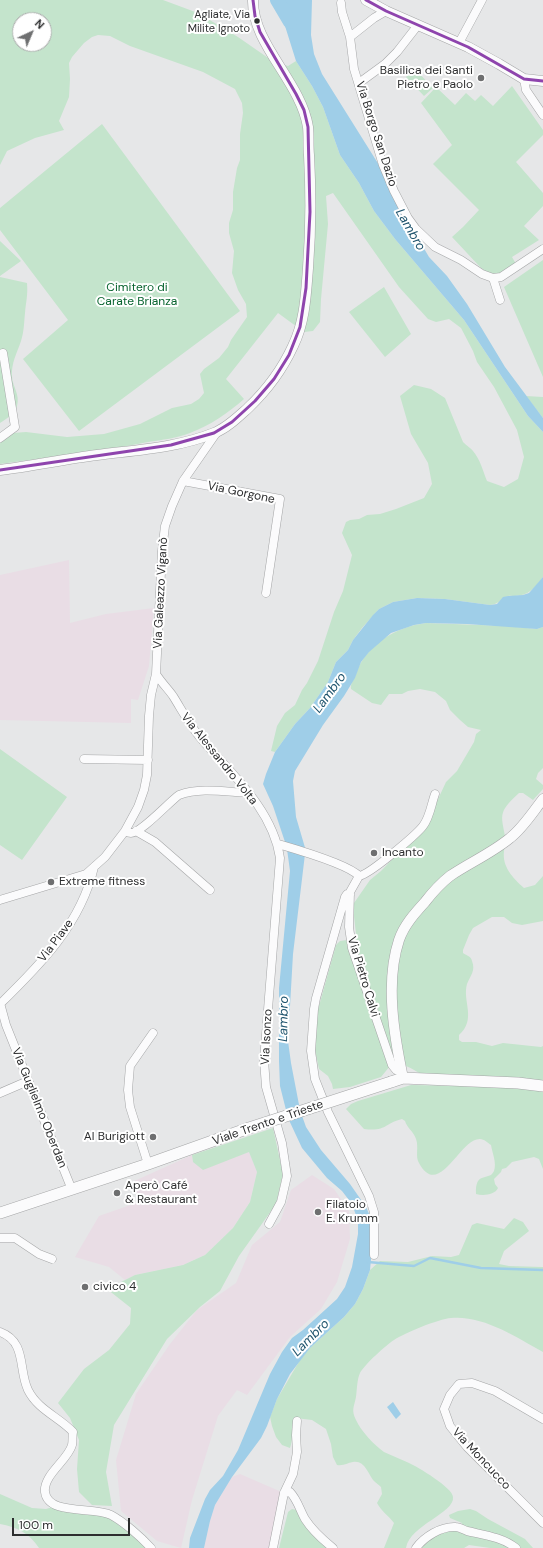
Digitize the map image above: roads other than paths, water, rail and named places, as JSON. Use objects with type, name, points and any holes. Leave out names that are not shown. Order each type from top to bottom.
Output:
[{"type":"main road","name":"Viale Trento e Trieste","points":[[0,1213],[72,1190],[249,1128],[391,1082],[402,1075],[543,1086]]},
{"type":"street","points":[[0,470],[83,457],[169,446],[196,439],[218,431],[242,413],[271,384],[294,346],[306,301],[311,230],[308,128],[304,110],[285,73],[258,28],[253,0]]},
{"type":"street","points":[[366,0],[386,11],[459,43],[500,64],[524,79],[543,81]]},
{"type":"street","points":[[459,43],[482,0]]},
{"type":"street","name":"Via Borgo San Dazio","points":[[341,3],[342,12],[350,37],[354,69],[383,166],[408,218],[416,229],[435,247],[461,260],[482,274],[492,278]]},
{"type":"street","points":[[350,37],[374,18],[386,11]]},
{"type":"street","points":[[359,83],[386,64],[418,25]]},
{"type":"street","points":[[524,79],[526,90],[543,115]]},
{"type":"street","points":[[500,300],[492,278],[501,277],[543,249]]},
{"type":"street","points":[[0,438],[15,427],[4,353]]},
{"type":"street","name":"Via Galeazzo Viganò","points":[[156,674],[162,551],[167,519],[183,481],[218,431]]},
{"type":"street","name":"Via Gorgone","points":[[183,481],[280,499],[266,593]]},
{"type":"street","points":[[0,900],[71,880],[86,874],[94,867],[125,831],[138,807],[147,775],[149,716],[151,695],[156,674]]},
{"type":"street","name":"Via Alessandro Volta","points":[[156,674],[203,742],[236,777],[249,794],[281,845]]},
{"type":"street","points":[[84,759],[148,760]]},
{"type":"street","points":[[125,831],[131,833],[136,831],[178,795],[183,793],[201,791],[249,794]]},
{"type":"street","points":[[281,845],[306,852],[347,868],[359,876],[362,876],[396,851],[424,825],[432,808],[435,794]]},
{"type":"street","points":[[402,1075],[392,1002],[393,971],[399,940],[405,927],[432,893],[450,876],[509,839],[543,799]]},
{"type":"street","points":[[136,831],[155,842],[210,890]]},
{"type":"street","name":"Via Isonzo","points":[[268,1224],[281,1202],[287,1176],[282,1143],[266,1087],[264,1060],[281,845]]},
{"type":"street","name":"Via Piave","points":[[0,1004],[47,956],[70,926],[91,883],[94,867]]},
{"type":"street","name":"Via Pietro Calvi","points":[[359,876],[350,895],[349,927],[352,948],[392,1065],[402,1075]]},
{"type":"street","points":[[350,895],[347,894],[345,897],[316,998],[311,1051],[312,1065],[317,1086],[370,1200],[374,1212],[374,1255]]},
{"type":"street","name":"Via Guglielmo Oberdan","points":[[0,1004],[6,1025],[72,1190]]},
{"type":"street","points":[[148,1164],[130,1107],[128,1090],[130,1066],[153,1033]]},
{"type":"street","points":[[0,1093],[28,1081]]},
{"type":"street","points":[[0,1238],[15,1238],[39,1254],[52,1259]]},
{"type":"street","points":[[0,1332],[16,1345],[22,1355],[22,1366],[28,1389],[35,1400],[54,1418],[64,1423],[72,1432],[72,1445],[47,1482],[45,1491],[48,1500],[56,1506],[110,1514],[134,1532],[151,1548]]},
{"type":"street","name":"Via Moncucco","points":[[543,1419],[495,1391],[472,1383],[459,1384],[450,1395],[444,1409],[450,1426],[467,1448],[543,1522]]},
{"type":"street","points":[[274,1548],[284,1493],[293,1474],[297,1452],[297,1421]]},
{"type":"street","points":[[284,1493],[290,1492],[294,1495],[312,1529],[333,1548]]},
{"type":"street","points":[[416,1548],[421,1540],[443,1529],[456,1527],[491,1536],[516,1548]]},
{"type":"water","points":[[281,0],[312,0],[311,35],[314,54],[322,74],[379,165],[429,257],[447,276],[467,304],[505,367],[543,418],[543,432],[528,416],[464,320],[395,239],[374,211],[359,183],[340,155],[323,107],[296,61],[280,10]]},
{"type":"water","points":[[543,577],[543,627],[537,629],[467,624],[426,623],[414,625],[391,633],[369,652],[361,662],[355,678],[344,696],[323,725],[295,771],[293,781],[296,817],[306,851],[286,845],[273,806],[263,784],[266,774],[275,752],[295,724],[310,708],[328,682],[336,662],[348,650],[353,640],[373,615],[379,609],[393,602],[417,598],[445,599],[490,605],[497,604],[503,597],[529,593]]},
{"type":"water","points":[[287,849],[305,854],[293,954],[288,1041],[300,1110],[306,1127],[321,1150],[350,1184],[366,1207],[370,1216],[372,1249],[370,1270],[363,1289],[355,1304],[344,1317],[310,1348],[290,1374],[277,1399],[261,1438],[232,1477],[215,1505],[204,1548],[189,1548],[190,1538],[205,1499],[210,1490],[223,1476],[238,1450],[270,1374],[282,1352],[292,1338],[337,1299],[345,1287],[352,1267],[358,1234],[358,1221],[352,1204],[342,1191],[327,1178],[302,1148],[288,1118],[280,1086],[279,988],[290,871]]},
{"type":"water","points":[[393,1402],[401,1414],[396,1419],[387,1407]]},
{"type":"waterway","name":"Lambro","points":[[277,0],[290,22]]},
{"type":"waterway","points":[[368,1262],[414,1266],[430,1258],[481,1268],[543,1270]]},
{"type":"place","name":"Agliate, Via Milite Ignoto","points":[[257,21]]},
{"type":"place","name":"Basilica dei Santi Pietro e Paolo","points":[[481,78]]},
{"type":"place","name":"Incanto","points":[[374,853]]},
{"type":"place","name":"Extreme fitness","points":[[51,882]]},
{"type":"place","name":"Al Burigiott","points":[[153,1137]]},
{"type":"place","name":"Aperò Café & Restaurant","points":[[117,1193]]},
{"type":"place","name":"Filatoio E. Krumm","points":[[318,1212]]},
{"type":"place","name":"civico 4","points":[[85,1287]]},
{"type":"park label","name":"Cimitero di Carate Brianza","points":[[137,295]]}]
